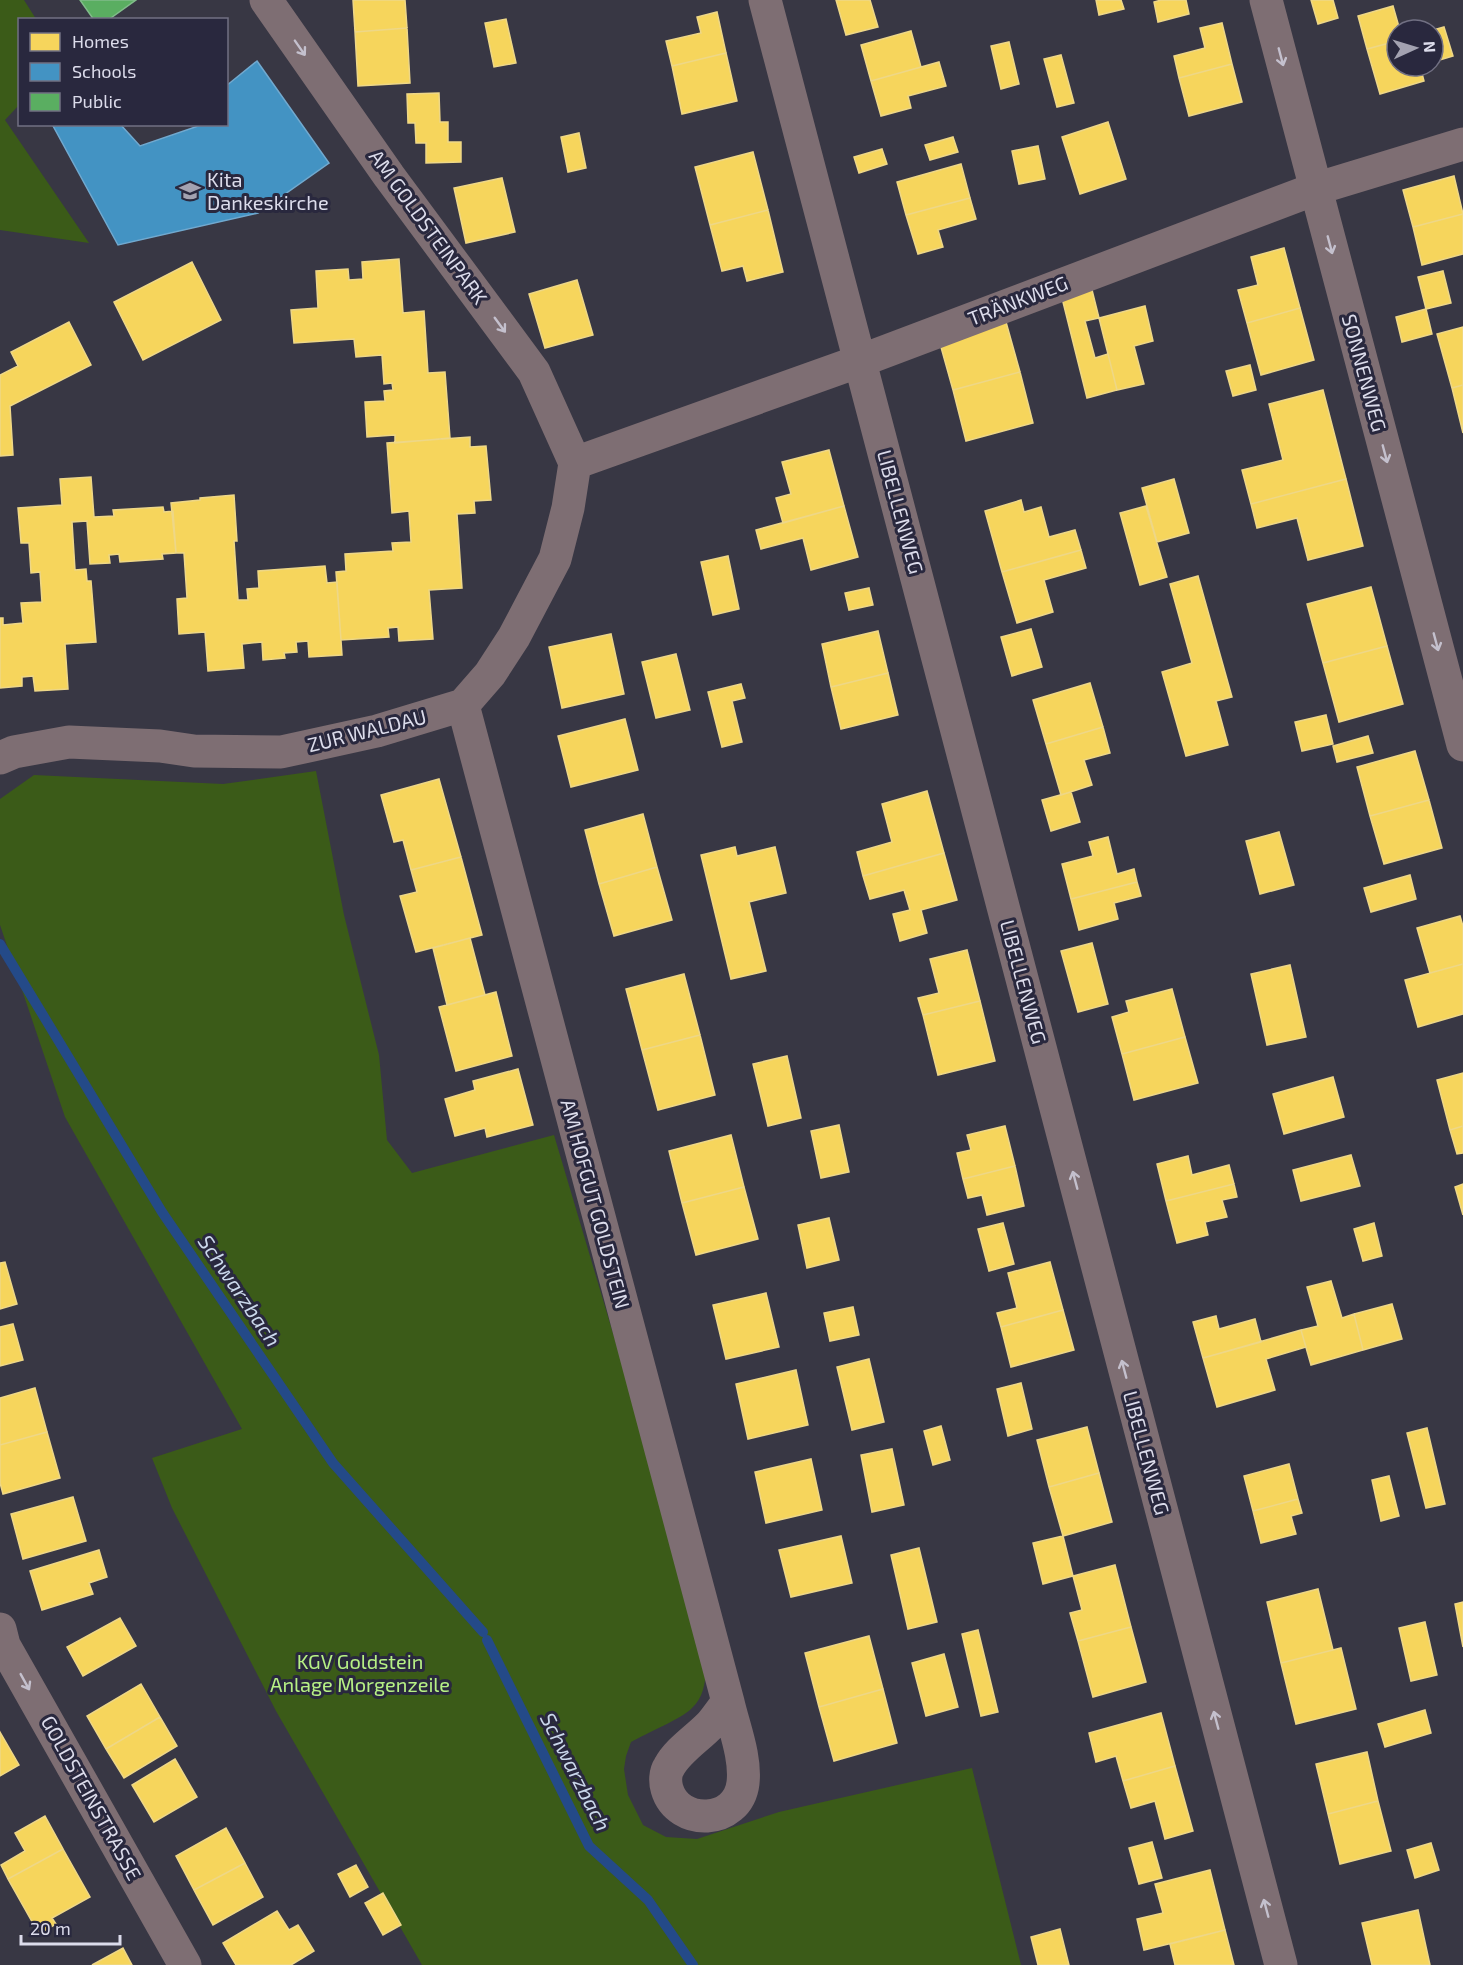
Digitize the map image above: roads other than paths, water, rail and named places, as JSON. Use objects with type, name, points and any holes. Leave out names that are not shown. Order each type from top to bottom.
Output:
[{"type":"street","name":"AM GOLDSTEINPARK","points":[[266,0],[389,176],[534,372],[574,463]]},
{"type":"street","name":"LIBELLENWEG","points":[[765,0],[1281,1965]]},
{"type":"street","name":"SONNENWEG","points":[[1266,0],[1463,746]]},
{"type":"street","name":"TRÄNKWEG","points":[[574,463],[860,361],[1315,189],[1463,144]]},
{"type":"street","points":[[463,705],[490,674],[514,637],[555,559],[568,508],[574,463]]},
{"type":"street","name":"ZUR WALDAU","points":[[0,758],[14,752],[69,742],[160,746],[194,751],[281,752],[377,732],[463,705]]},
{"type":"street","name":"AM HOFGUT GOLDSTEIN","points":[[463,705],[728,1702]]},
{"type":"street","name":"GOLDSTEINSTRASSE","points":[[0,1629],[4,1645],[185,1965]]},
{"type":"waterway","name":"Schwarzbach","points":[[0,944],[162,1212],[333,1463],[483,1632]]},
{"type":"waterway","name":"Schwarzbach","points":[[487,1640],[589,1846],[648,1900],[693,1965]]},
{"type":"place","name":"Kita Dankeskirche","points":[[190,191]]},
{"type":"park label","name":"KGV Goldstein Anlage Morgenzeile","points":[[360,1674]]}]
